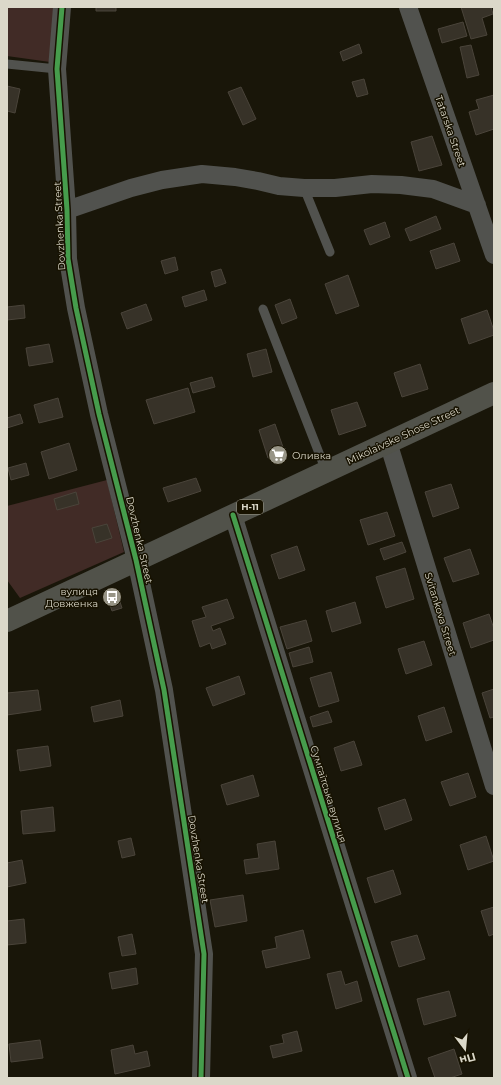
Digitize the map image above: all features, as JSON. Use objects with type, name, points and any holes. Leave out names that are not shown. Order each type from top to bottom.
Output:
[{"type":"main road","name":"Mikolaivske Shose Street","points":[[7,621],[494,392]]},
{"type":"street","name":"Dovzhenka Street","points":[[62,7],[57,69],[67,210],[68,259],[76,308],[99,414],[136,560],[164,690],[204,954],[201,1078]]},
{"type":"street","name":"Tatarska Street","points":[[408,7],[494,255]]},
{"type":"street","points":[[67,210],[131,188],[162,180],[202,174],[235,177],[279,186],[304,188],[335,188],[372,184],[401,185],[433,189],[477,205]]},
{"type":"street","name":"Svitankova Street","points":[[388,442],[494,786]]},
{"type":"street","name":"Сумгаїтська вулиця","points":[[233,515],[408,1078]]},
{"type":"lane","points":[[7,64],[57,69]]},
{"type":"lane","points":[[304,188],[330,252]]},
{"type":"lane","points":[[263,309],[326,471]]},
{"type":"shaded area","points":[[7,7],[55,7],[50,62],[7,56]]},
{"type":"shaded area","points":[[107,480],[124,552],[20,598],[7,580],[7,506]]},
{"type":"building","points":[[96,7],[116,7],[116,11],[96,11]]},
{"type":"building","points":[[461,7],[491,7],[493,14],[482,18],[487,35],[471,39]]},
{"type":"building","points":[[463,22],[467,36],[442,43],[438,29]]},
{"type":"building","points":[[359,44],[362,53],[343,61],[340,52]]},
{"type":"building","points":[[471,45],[479,75],[467,78],[460,47]]},
{"type":"building","points":[[364,79],[368,94],[357,97],[352,82]]},
{"type":"building","points":[[7,86],[20,89],[15,113],[7,111]]},
{"type":"building","points":[[241,87],[256,119],[243,125],[228,92]]},
{"type":"building","points":[[494,95],[494,129],[476,135],[469,112],[479,109],[476,100]]},
{"type":"building","points":[[432,136],[442,165],[419,171],[411,142]]},
{"type":"building","points":[[436,216],[441,229],[410,241],[405,229]]},
{"type":"building","points":[[385,222],[390,237],[370,245],[364,230]]},
{"type":"building","points":[[454,243],[460,261],[436,269],[430,251]]},
{"type":"building","points":[[175,257],[178,270],[165,274],[161,261]]},
{"type":"building","points":[[221,269],[226,283],[215,287],[211,272]]},
{"type":"building","points":[[348,275],[359,306],[336,314],[325,284]]},
{"type":"building","points":[[204,290],[207,300],[185,307],[182,297]]},
{"type":"building","points":[[290,299],[297,318],[282,324],[275,305]]},
{"type":"building","points":[[146,304],[152,320],[127,329],[121,313]]},
{"type":"building","points":[[24,305],[25,318],[7,320],[7,307]]},
{"type":"building","points":[[487,310],[494,335],[469,344],[461,319]]},
{"type":"building","points":[[49,344],[53,362],[29,366],[26,348]]},
{"type":"building","points":[[266,349],[272,372],[253,377],[247,354]]},
{"type":"building","points":[[420,364],[428,389],[402,397],[394,373]]},
{"type":"building","points":[[212,377],[215,387],[193,393],[190,383]]},
{"type":"building","points":[[188,388],[195,412],[154,424],[146,400]]},
{"type":"building","points":[[58,398],[63,417],[39,423],[34,405]]},
{"type":"building","points":[[357,402],[366,426],[339,435],[331,410]]},
{"type":"building","points":[[20,414],[23,423],[7,428],[7,418]]},
{"type":"building","points":[[275,424],[285,453],[268,458],[259,430]]},
{"type":"building","points":[[69,443],[77,470],[49,479],[41,452]]},
{"type":"building","points":[[26,463],[29,475],[11,480],[8,468]]},
{"type":"building","points":[[196,478],[201,491],[168,502],[163,488]]},
{"type":"building","points":[[451,484],[459,508],[433,517],[425,492]]},
{"type":"building","points":[[76,492],[79,504],[57,510],[54,499]]},
{"type":"building","points":[[387,512],[395,536],[368,545],[360,520]]},
{"type":"building","points":[[107,524],[112,538],[96,543],[92,528]]},
{"type":"building","points":[[402,542],[406,552],[384,560],[380,549]]},
{"type":"building","points":[[297,546],[305,570],[279,579],[271,555]]},
{"type":"building","points":[[470,549],[479,574],[453,582],[444,558]]},
{"type":"building","points":[[405,568],[414,599],[386,608],[376,577]]},
{"type":"building","points":[[227,599],[234,618],[211,626],[213,631],[220,628],[226,644],[212,649],[210,643],[200,647],[192,621],[206,617],[202,607]]},
{"type":"building","points":[[120,602],[122,608],[112,611],[110,605]]},
{"type":"building","points":[[355,602],[361,623],[332,632],[326,611]]},
{"type":"building","points":[[489,614],[494,629],[494,640],[471,648],[463,623]]},
{"type":"building","points":[[306,620],[312,641],[287,649],[280,627]]},
{"type":"building","points":[[424,641],[432,665],[406,674],[398,649]]},
{"type":"building","points":[[309,647],[313,662],[293,667],[289,653]]},
{"type":"building","points":[[331,672],[339,701],[319,707],[310,678]]},
{"type":"building","points":[[239,676],[245,694],[213,706],[206,688]]},
{"type":"building","points":[[494,689],[494,717],[490,718],[482,693]]},
{"type":"building","points":[[38,690],[41,710],[7,715],[7,693]]},
{"type":"building","points":[[120,700],[123,716],[94,722],[91,707]]},
{"type":"building","points":[[444,707],[452,732],[426,741],[418,716]]},
{"type":"building","points":[[328,711],[332,722],[313,727],[310,717]]},
{"type":"building","points":[[354,741],[362,765],[341,771],[334,748]]},
{"type":"building","points":[[48,746],[51,766],[20,771],[17,750]]},
{"type":"building","points":[[468,773],[476,797],[450,806],[441,782]]},
{"type":"building","points":[[253,775],[259,796],[227,805],[221,785]]},
{"type":"building","points":[[405,799],[412,820],[385,830],[378,808]]},
{"type":"building","points":[[53,807],[55,831],[23,834],[21,811]]},
{"type":"building","points":[[486,836],[494,861],[468,870],[460,845]]},
{"type":"building","points":[[131,838],[135,855],[122,858],[118,841]]},
{"type":"building","points":[[275,841],[279,869],[246,874],[244,860],[259,858],[257,844]]},
{"type":"building","points":[[22,860],[26,883],[7,887],[7,863]]},
{"type":"building","points":[[393,870],[401,894],[375,903],[367,878]]},
{"type":"building","points":[[243,895],[247,921],[215,927],[210,900]]},
{"type":"building","points":[[494,907],[494,934],[489,936],[481,911]]},
{"type":"building","points":[[24,919],[26,943],[7,945],[7,921]]},
{"type":"building","points":[[303,930],[310,958],[266,968],[262,951],[277,948],[275,937]]},
{"type":"building","points":[[132,934],[136,954],[122,956],[118,937]]},
{"type":"building","points":[[417,935],[425,959],[399,967],[391,942]]},
{"type":"building","points":[[136,968],[138,984],[112,989],[109,973]]},
{"type":"building","points":[[341,971],[345,985],[357,981],[362,1001],[336,1009],[327,974]]},
{"type":"building","points":[[449,991],[456,1016],[424,1025],[417,999]]},
{"type":"building","points":[[297,1031],[302,1051],[273,1058],[270,1046],[284,1043],[282,1035]]},
{"type":"building","points":[[40,1040],[43,1058],[11,1062],[9,1044]]},
{"type":"building","points":[[133,1045],[135,1054],[147,1051],[150,1066],[115,1074],[111,1050]]},
{"type":"building","points":[[454,1049],[462,1074],[450,1078],[435,1078],[428,1058]]},
{"type":"cycle path","points":[[62,7],[57,69],[67,210],[68,259],[76,308],[99,414],[136,560],[164,690],[204,954],[201,1078]]},
{"type":"cycle path","points":[[233,515],[408,1078]]},
{"type":"place","name":"Оливка","points":[[278,455]]},
{"type":"place","name":"вулиця Довженка","points":[[112,597]]}]
